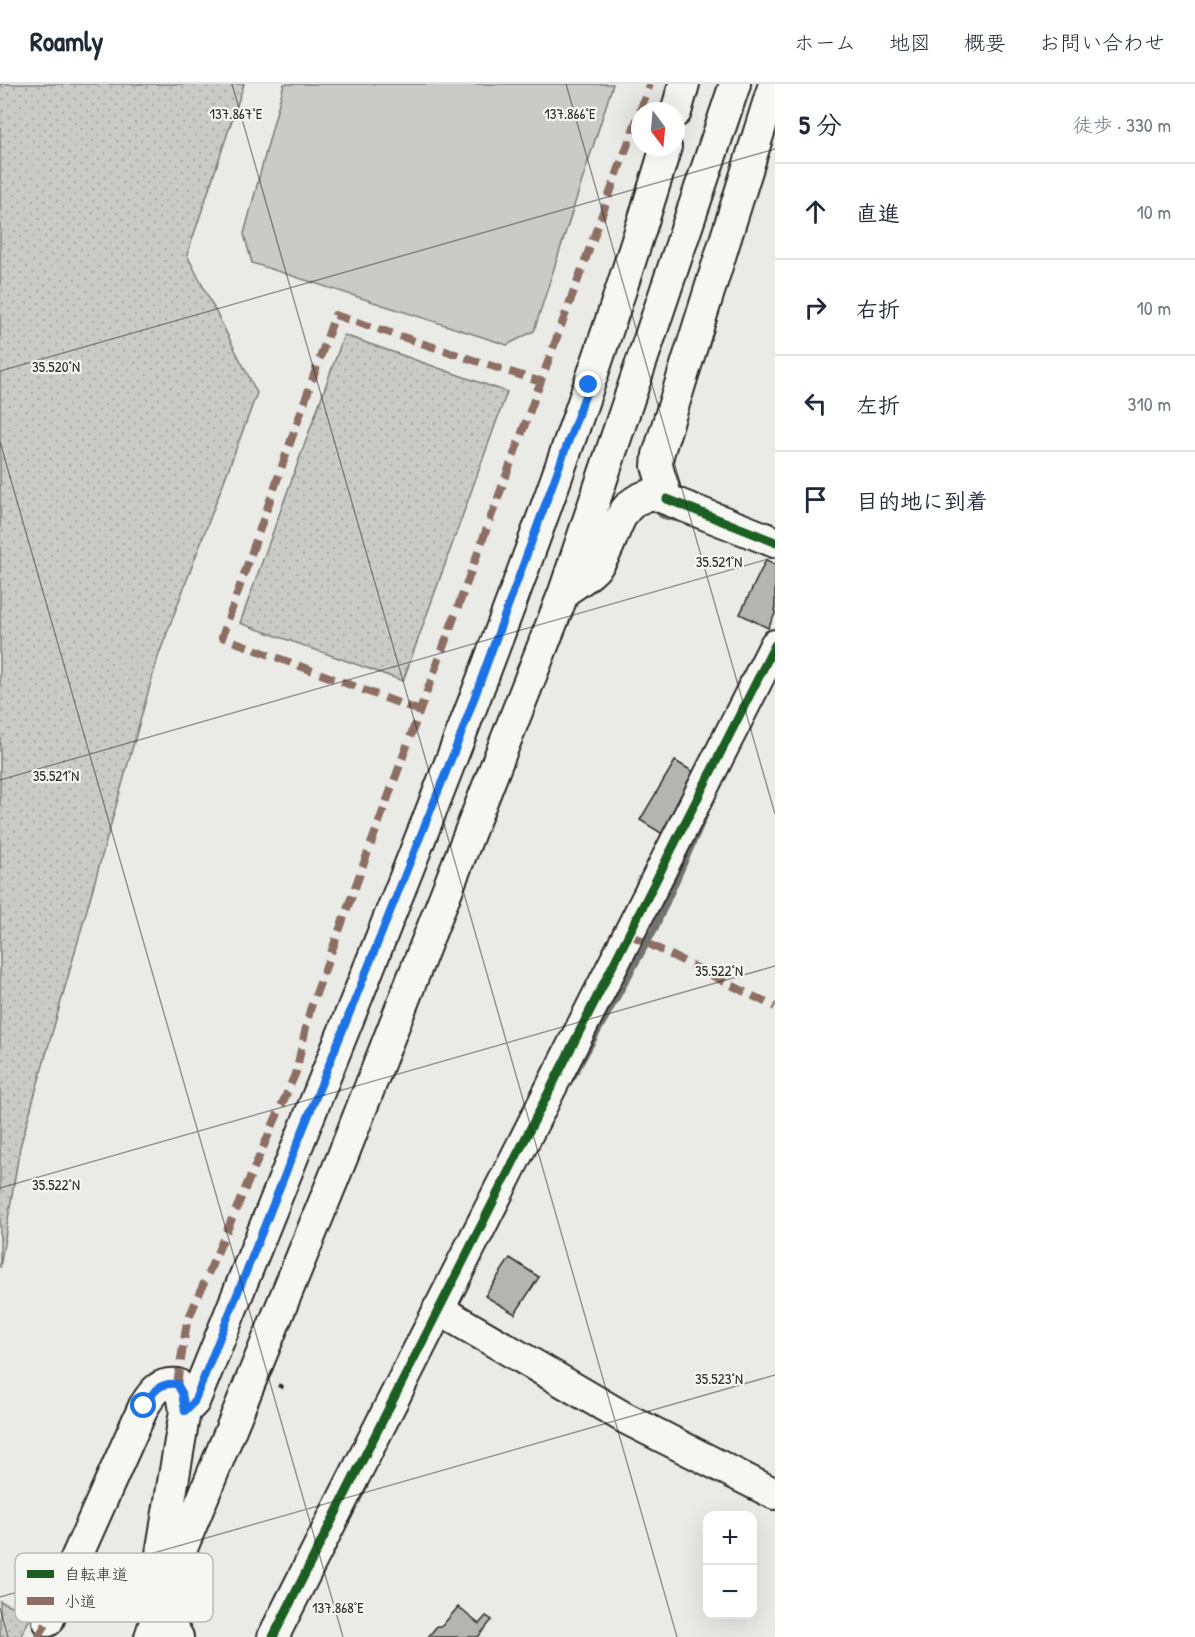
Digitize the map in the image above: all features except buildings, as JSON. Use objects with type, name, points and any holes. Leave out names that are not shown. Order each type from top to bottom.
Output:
[{"type":"street","points":[[679,102],[684,84]]},
{"type":"street","points":[[182,1553],[342,1158],[564,592],[735,84]]},
{"type":"street","points":[[667,499],[657,466],[658,455],[774,84]]},
{"type":"street","points":[[185,1411],[194,1402],[214,1353],[464,726],[578,416],[663,156]]},
{"type":"street","points":[[564,592],[598,566],[625,509],[636,497],[653,494],[775,542]]},
{"type":"street","points":[[273,1637],[775,645]]},
{"type":"street","points":[[438,1309],[625,1418],[775,1494]]},
{"type":"street","points":[[77,1553],[149,1398],[155,1389],[166,1383],[177,1384],[182,1393],[185,1411],[161,1553]]},
{"type":"street","points":[[167,1622],[178,1637]]},
{"type":"shaded area","points":[[0,84],[244,84],[187,255],[257,393],[158,657],[20,1147],[0,1268]]},
{"type":"shaded area","points":[[284,84],[613,84],[534,331],[507,345],[252,263],[244,234]]},
{"type":"shaded area","points":[[344,335],[507,392],[403,681],[240,623]]},
{"type":"shaded area","points":[[0,1601],[15,1608],[15,1622],[28,1622],[20,1637],[0,1637]]},
{"type":"waterway","points":[[656,509],[662,515],[682,520]]},
{"type":"waterway","points":[[572,1078],[655,928],[705,815]]},
{"type":"marked path","points":[[643,102],[650,84]]},
{"type":"marked path","points":[[177,1384],[187,1322],[296,1072],[310,1010],[631,136]]},
{"type":"marked path","points":[[420,711],[222,637],[335,315],[541,382]]},
{"type":"marked path","points":[[629,934],[775,1007]]},
{"type":"marked path","points":[[38,1637],[47,1622]]},
{"type":"cycle path","points":[[667,499],[775,542]]},
{"type":"cycle path","points":[[273,1637],[775,645]]},
{"type":"route","points":[[144,1406],[155,1389],[166,1383],[177,1384],[182,1393],[185,1411],[194,1402],[460,737],[589,385]]}]
